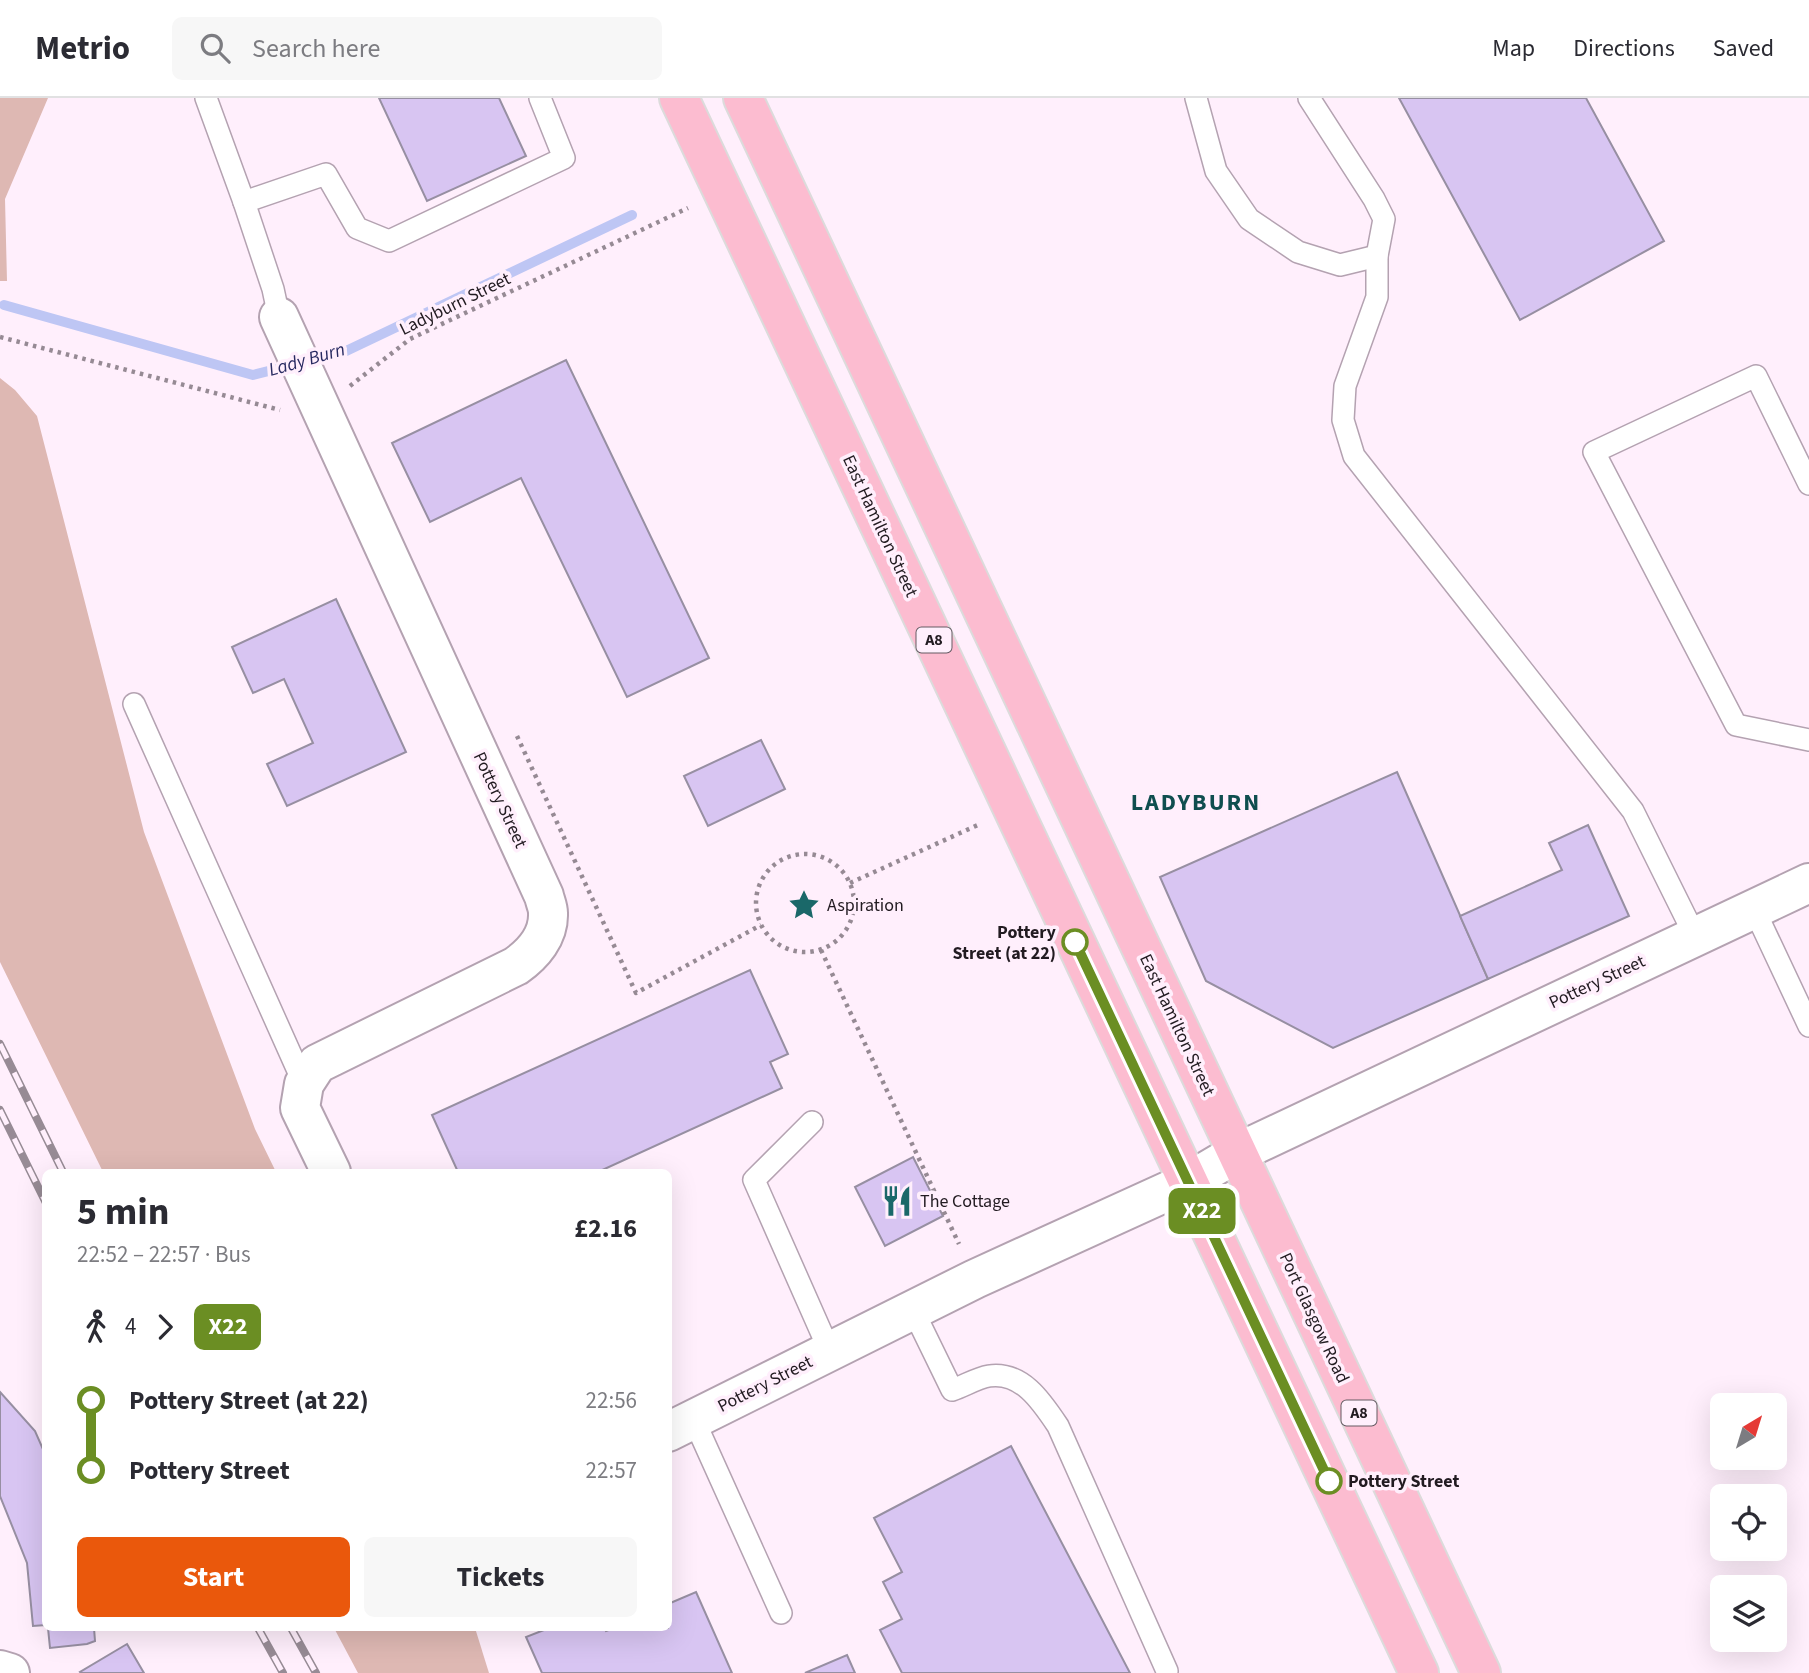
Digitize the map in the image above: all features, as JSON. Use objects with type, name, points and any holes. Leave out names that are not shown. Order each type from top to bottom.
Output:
[{"type":"highway","name":"East Hamilton Street","points":[[679,98],[1188,1182]]},
{"type":"highway","name":"East Hamilton Street","points":[[743,98],[1237,1153]]},
{"type":"highway","points":[[1007,795],[1052,758]]},
{"type":"highway","name":"Port Glasgow Road","points":[[1237,1153],[1481,1673]]},
{"type":"highway","name":"A8","points":[[1188,1182],[1419,1673]]},
{"type":"street","name":"Pottery Street","points":[[279,317],[544,895],[548,915],[542,939],[531,956],[516,966],[317,1064],[304,1084]]},
{"type":"street","name":"Pottery Street","points":[[681,1426],[975,1279],[1188,1182],[1237,1153],[1809,883]]},
{"type":"street","points":[[304,1084],[300,1108],[330,1169]]},
{"type":"street","points":[[0,1670],[10,1673]]},
{"type":"lane","points":[[206,98],[244,202],[273,289],[279,317]]},
{"type":"lane","points":[[244,202],[326,174],[357,228],[389,241],[564,158],[540,98]]},
{"type":"lane","points":[[1196,98],[1216,172],[1249,219],[1298,252],[1340,265],[1377,256]]},
{"type":"lane","points":[[1309,98],[1384,219],[1377,256],[1377,297],[1345,386],[1343,420],[1354,456],[1633,811],[1695,936]]},
{"type":"lane","points":[[1809,484],[1756,376],[1594,452],[1736,724],[1809,740]]},
{"type":"lane","points":[[134,705],[304,1084]]},
{"type":"lane","points":[[1754,909],[1809,1026]]},
{"type":"lane","points":[[812,1122],[754,1180],[830,1352]]},
{"type":"lane","points":[[913,1310],[952,1390],[989,1376],[1014,1378],[1030,1389],[1047,1408],[1058,1426],[1167,1671]]},
{"type":"lane","points":[[681,1426],[781,1613]]},
{"type":"path","name":"Ladyburn Street","points":[[316,398],[410,339],[723,192]]},
{"type":"path","points":[[0,337],[288,412],[316,398]]},
{"type":"path","points":[[517,736],[636,993],[761,925]]},
{"type":"path","points":[[850,883],[1007,795]]},
{"type":"path","points":[[799,854],[815,855],[830,860],[843,870],[854,899],[853,915],[846,930],[835,942],[821,950],[793,951],[780,946],[769,937],[761,925],[756,895],[761,880],[771,867],[784,858],[799,854]]},
{"type":"path","points":[[821,950],[975,1279]]},
{"type":"shaded area","points":[[0,98],[48,98],[5,199],[7,281],[0,281]]},
{"type":"shaded area","points":[[0,378],[15,390],[37,416],[144,832],[255,1129],[275,1169],[102,1169],[0,962]]},
{"type":"shaded area","points":[[336,1631],[476,1631],[489,1673],[358,1673]]},
{"type":"building","points":[[379,98],[499,98],[526,156],[427,201]]},
{"type":"building","points":[[1399,98],[1586,98],[1664,241],[1520,320]]},
{"type":"building","points":[[566,360],[709,658],[627,697],[521,478],[430,522],[392,443]]},
{"type":"building","points":[[336,599],[406,752],[287,806],[267,764],[313,743],[284,679],[253,693],[232,647]]},
{"type":"building","points":[[761,740],[785,789],[708,826],[684,776]]},
{"type":"building","points":[[1397,772],[1488,979],[1333,1048],[1206,981],[1160,877]]},
{"type":"building","points":[[1588,825],[1629,916],[1488,979],[1460,916],[1562,870],[1549,843]]},
{"type":"building","points":[[750,970],[788,1054],[770,1062],[782,1088],[605,1169],[457,1169],[432,1115]]},
{"type":"building","points":[[913,1157],[943,1216],[885,1246],[855,1187]]},
{"type":"building","points":[[0,1392],[35,1431],[42,1447],[42,1625],[33,1626],[27,1563],[0,1496]]},
{"type":"building","points":[[1011,1446],[1130,1673],[902,1673],[880,1630],[902,1619],[883,1582],[902,1572],[874,1518]]},
{"type":"building","points":[[696,1592],[732,1673],[542,1673],[526,1637],[541,1631],[672,1631],[672,1602]]},
{"type":"building","points":[[48,1631],[94,1631],[95,1641],[50,1648]]},
{"type":"building","points":[[127,1644],[144,1673],[80,1672]]},
{"type":"building","points":[[847,1655],[855,1673],[805,1673]]},
{"type":"waterway","name":"Lady Burn","points":[[4,305],[253,375],[344,352],[632,215]]},
{"type":"railway","points":[[0,1044],[62,1169]]},
{"type":"railway","points":[[0,1110],[42,1195]]},
{"type":"railway","points":[[260,1631],[283,1673]]},
{"type":"railway","points":[[293,1631],[316,1673]]},
{"type":"bus line","name":"X22","points":[[1075,942],[1329,1481]]},
{"type":"place","name":"Aspiration","points":[[804,905]]},
{"type":"place","name":"Pottery Street (at 22)","points":[[1075,942]]},
{"type":"place","name":"The Cottage","points":[[897,1201]]},
{"type":"place","name":"Pottery Street","points":[[1329,1481]]},
{"type":"district","name":"LADYBURN","points":[[1196,802]]}]
